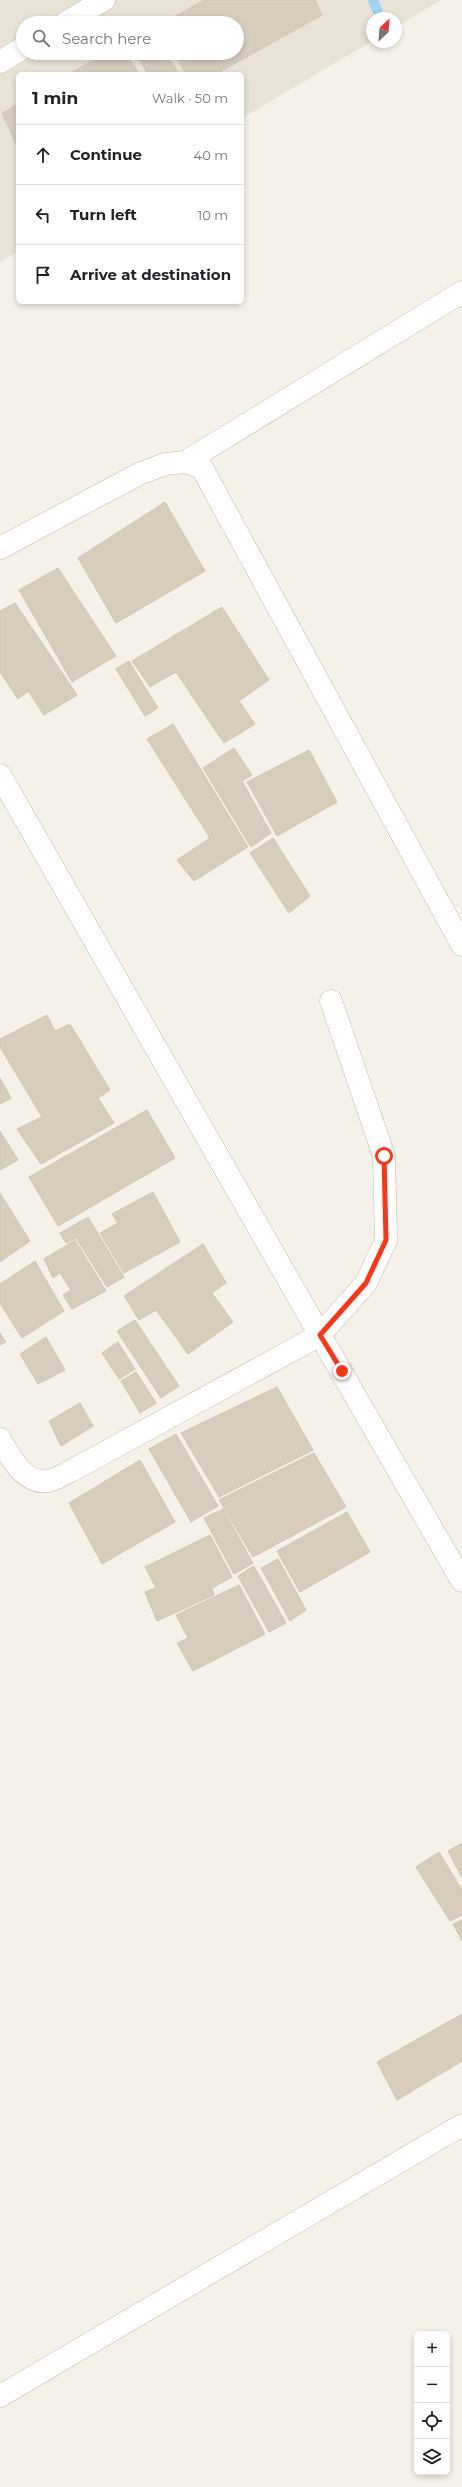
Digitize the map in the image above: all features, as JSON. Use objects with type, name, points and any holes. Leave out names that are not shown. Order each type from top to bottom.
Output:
[{"type":"street","points":[[77,16],[104,0]]},
{"type":"street","points":[[0,62],[16,52]]},
{"type":"street","points":[[185,462],[462,292]]},
{"type":"street","points":[[0,548],[139,474],[165,464],[185,462],[202,468],[462,945]]},
{"type":"street","points":[[0,775],[462,1581]]},
{"type":"street","points":[[0,1439],[14,1462],[29,1478],[48,1481],[71,1471],[320,1335],[366,1283],[386,1240],[384,1156],[331,1000]]},
{"type":"street","points":[[0,2396],[462,2125]]},
{"type":"shaded area","points":[[0,0],[441,0],[402,23],[402,12],[366,12],[366,45],[244,117],[244,72],[16,72],[16,253],[0,262]]},
{"type":"building","points":[[204,0],[315,0],[322,15],[244,58],[244,16],[176,16]]},
{"type":"building","points":[[94,60],[130,60],[138,72],[73,72]]},
{"type":"building","points":[[139,60],[170,60],[177,71],[175,72],[147,72]]},
{"type":"building","points":[[179,60],[241,60],[220,72],[185,72]]},
{"type":"building","points":[[16,105],[16,144],[2,113]]},
{"type":"building","points":[[165,502],[205,571],[116,623],[78,558]]},
{"type":"building","points":[[58,568],[116,656],[72,682],[19,590]]},
{"type":"building","points":[[15,603],[77,695],[44,715],[28,691],[18,699],[0,672],[0,611]]},
{"type":"building","points":[[222,607],[269,680],[239,701],[255,724],[224,743],[176,672],[150,687],[132,661]]},
{"type":"building","points":[[129,661],[158,708],[145,716],[116,669]]},
{"type":"building","points":[[173,724],[248,847],[194,881],[177,860],[210,838],[147,739]]},
{"type":"building","points":[[234,748],[252,775],[242,781],[271,833],[251,847],[203,768]]},
{"type":"building","points":[[309,750],[337,802],[277,836],[247,782]]},
{"type":"building","points":[[273,838],[310,896],[289,913],[250,853]]},
{"type":"building","points":[[47,1015],[55,1031],[70,1024],[110,1090],[98,1098],[114,1123],[41,1164],[17,1129],[42,1117],[0,1047],[0,1039]]},
{"type":"building","points":[[0,1078],[11,1098],[0,1104]]},
{"type":"building","points":[[147,1110],[175,1158],[58,1226],[29,1177]]},
{"type":"building","points":[[0,1131],[18,1160],[0,1170]]},
{"type":"building","points":[[153,1192],[180,1242],[124,1273],[100,1233],[118,1223],[112,1214]]},
{"type":"building","points":[[0,1193],[30,1241],[0,1262]]},
{"type":"building","points":[[88,1217],[124,1277],[107,1287],[76,1238],[66,1243],[60,1233]]},
{"type":"building","points":[[75,1240],[106,1291],[72,1309],[63,1295],[71,1290],[60,1273],[53,1278],[44,1259]]},
{"type":"building","points":[[203,1244],[226,1283],[212,1293],[233,1322],[188,1354],[156,1310],[139,1320],[124,1296]]},
{"type":"building","points":[[35,1261],[64,1311],[22,1338],[0,1303],[0,1284]]},
{"type":"building","points":[[135,1320],[179,1386],[161,1398],[117,1331]]},
{"type":"building","points":[[0,1333],[6,1342],[0,1345]]},
{"type":"building","points":[[46,1337],[65,1370],[38,1384],[20,1354]]},
{"type":"building","points":[[118,1342],[135,1369],[119,1379],[102,1353]]},
{"type":"building","points":[[136,1372],[156,1403],[140,1413],[121,1381]]},
{"type":"building","points":[[277,1387],[313,1450],[219,1497],[181,1433]]},
{"type":"building","points":[[80,1403],[93,1426],[61,1446],[49,1421]]},
{"type":"building","points":[[176,1434],[218,1506],[191,1522],[149,1449]]},
{"type":"building","points":[[314,1453],[346,1507],[253,1557],[219,1500]]},
{"type":"building","points":[[140,1460],[175,1522],[102,1564],[69,1503]]},
{"type":"building","points":[[223,1509],[253,1563],[234,1574],[204,1518]]},
{"type":"building","points":[[347,1512],[370,1552],[300,1592],[277,1551]]},
{"type":"building","points":[[210,1535],[232,1577],[212,1588],[214,1595],[157,1621],[145,1592],[156,1588],[145,1567]]},
{"type":"building","points":[[278,1559],[306,1610],[290,1621],[261,1568]]},
{"type":"building","points":[[254,1566],[286,1623],[269,1632],[238,1576]]},
{"type":"building","points":[[239,1585],[265,1634],[193,1671],[177,1643],[188,1638],[176,1615]]},
{"type":"building","points":[[462,1843],[462,1878],[448,1851]]},
{"type":"building","points":[[439,1852],[462,1890],[462,1915],[450,1921],[416,1867]]},
{"type":"building","points":[[462,1920],[462,1941],[453,1924]]},
{"type":"building","points":[[462,2014],[462,2061],[397,2100],[377,2062]]},
{"type":"waterway","points":[[373,0],[377,10]]},
{"type":"route","points":[[342,1371],[320,1335],[366,1283],[386,1240],[384,1156]]}]
